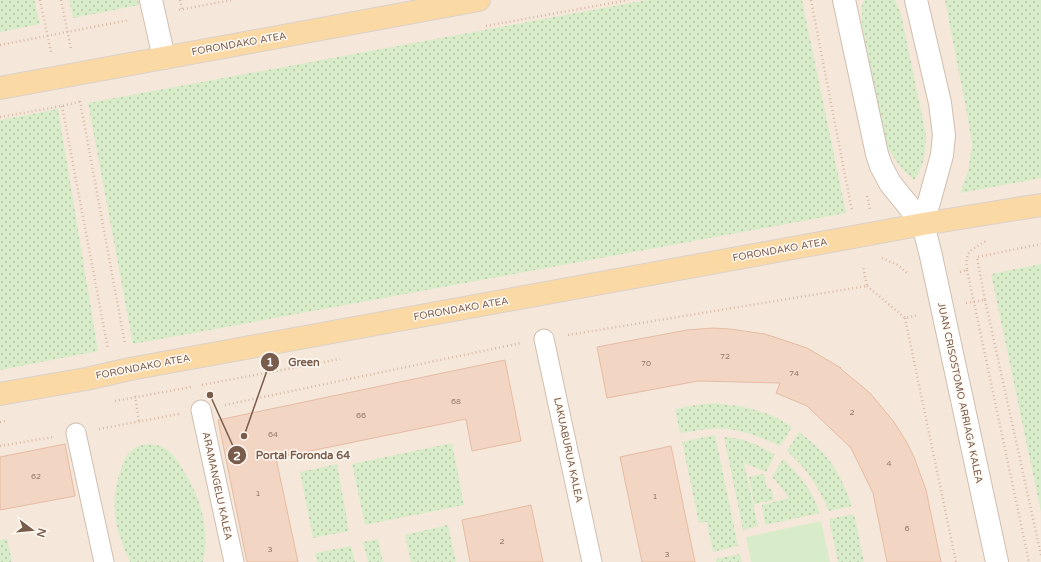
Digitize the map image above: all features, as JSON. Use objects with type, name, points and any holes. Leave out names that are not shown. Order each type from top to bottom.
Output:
[{"type":"main road","name":"FORONDAKO ATEA","points":[[0,88],[479,0]]},
{"type":"main road","name":"FORONDAKO ATEA","points":[[0,394],[923,224],[1041,205]]},
{"type":"street","points":[[844,0],[880,166],[890,183],[923,224]]},
{"type":"street","points":[[916,0],[940,103],[944,135],[942,156],[923,224]]},
{"type":"street","points":[[153,7],[164,58]]},
{"type":"street","name":"JUAN CRISOSTOMO ARRIAGA KALEA","points":[[923,224],[997,562]]},
{"type":"street","name":"LAKUABURUA KALEA","points":[[544,338],[592,562]]},
{"type":"street","name":"ARAMANGELU KALEA","points":[[201,410],[234,562]]},
{"type":"street","points":[[76,433],[104,562]]},
{"type":"path","points":[[40,0],[48,35],[66,77],[122,371]]},
{"type":"path","points":[[61,0],[67,32],[66,77],[122,371],[119,400]]},
{"type":"path","points":[[180,0],[182,9]]},
{"type":"path","points":[[0,45],[67,32],[153,7],[182,9],[232,0]]},
{"type":"path","points":[[810,0],[852,214]]},
{"type":"path","points":[[0,446],[201,410],[544,338],[867,286],[863,267]]},
{"type":"path","points":[[967,270],[1029,562]]},
{"type":"path","points":[[985,300],[1041,555]]},
{"type":"path","points":[[905,318],[956,562]]},
{"type":"shaded area","points":[[0,0],[1041,0],[1041,562],[0,562]]},
{"type":"green space","points":[[0,0],[34,0],[40,24],[0,32]]},
{"type":"green space","points":[[69,0],[138,0],[139,5],[73,18]]},
{"type":"green space","points":[[647,0],[802,0],[846,213],[133,344],[88,103]]},
{"type":"green space","points":[[864,0],[895,0],[901,14],[926,135],[924,159],[914,180],[901,168],[887,147],[862,26],[862,5]]},
{"type":"green space","points":[[945,0],[1041,0],[1041,178],[960,193],[968,172],[972,144]]},
{"type":"green space","points":[[58,109],[98,351],[0,370],[0,120]]},
{"type":"green space","points":[[1041,264],[1041,512],[991,274]]},
{"type":"green space","points":[[714,403],[736,406],[766,413],[776,417],[792,427],[780,446],[754,435],[727,429],[709,429],[680,433],[675,409]]},
{"type":"green space","points":[[799,432],[818,448],[831,463],[843,484],[852,506],[829,511],[811,478],[787,451]]},
{"type":"green space","points":[[715,435],[738,546],[713,552],[707,522],[699,523],[682,442]]},
{"type":"green space","points":[[724,437],[740,439],[755,444],[775,455],[766,472],[744,463],[758,526],[743,530]]},
{"type":"green space","points":[[452,443],[464,505],[365,525],[352,464]]},
{"type":"green space","points":[[151,444],[164,448],[172,454],[182,467],[196,494],[200,504],[205,527],[205,550],[203,562],[130,562],[126,554],[119,534],[115,514],[117,482],[126,456],[137,447]]},
{"type":"green space","points":[[783,459],[805,484],[820,513],[765,525],[762,505],[789,498],[772,477]]},
{"type":"green space","points":[[337,464],[349,531],[313,538],[300,472]]},
{"type":"green space","points":[[764,474],[767,489],[771,488],[774,500],[754,504],[749,477]]},
{"type":"green space","points":[[854,514],[864,562],[838,562],[829,519]]},
{"type":"green space","points":[[821,521],[830,562],[751,562],[746,537]]},
{"type":"green space","points":[[448,525],[456,562],[411,562],[405,535]]},
{"type":"green space","points":[[7,539],[12,562],[0,562],[0,540]]},
{"type":"green space","points":[[378,539],[383,562],[368,562],[363,542]]},
{"type":"green space","points":[[351,546],[355,562],[317,562],[315,553]]},
{"type":"green space","points":[[740,554],[742,562],[716,562],[716,559]]},
{"type":"building","points":[[713,328],[765,334],[807,348],[841,368],[870,393],[894,422],[914,457],[926,490],[941,562],[887,562],[873,493],[851,448],[807,406],[776,393],[780,383],[698,381],[607,398],[597,347],[687,330]]},
{"type":"building","points":[[505,360],[521,441],[472,451],[466,419],[276,458],[298,562],[247,562],[218,420]]},
{"type":"building","points":[[65,444],[75,496],[0,510],[0,457]]},
{"type":"building","points":[[671,446],[695,562],[642,562],[620,457]]},
{"type":"building","points":[[531,505],[543,562],[470,562],[462,520]]},
{"type":"place","name":"Portal Foronda 64","points":[[210,395]]},
{"type":"place","name":"Green","points":[[244,436]]}]
